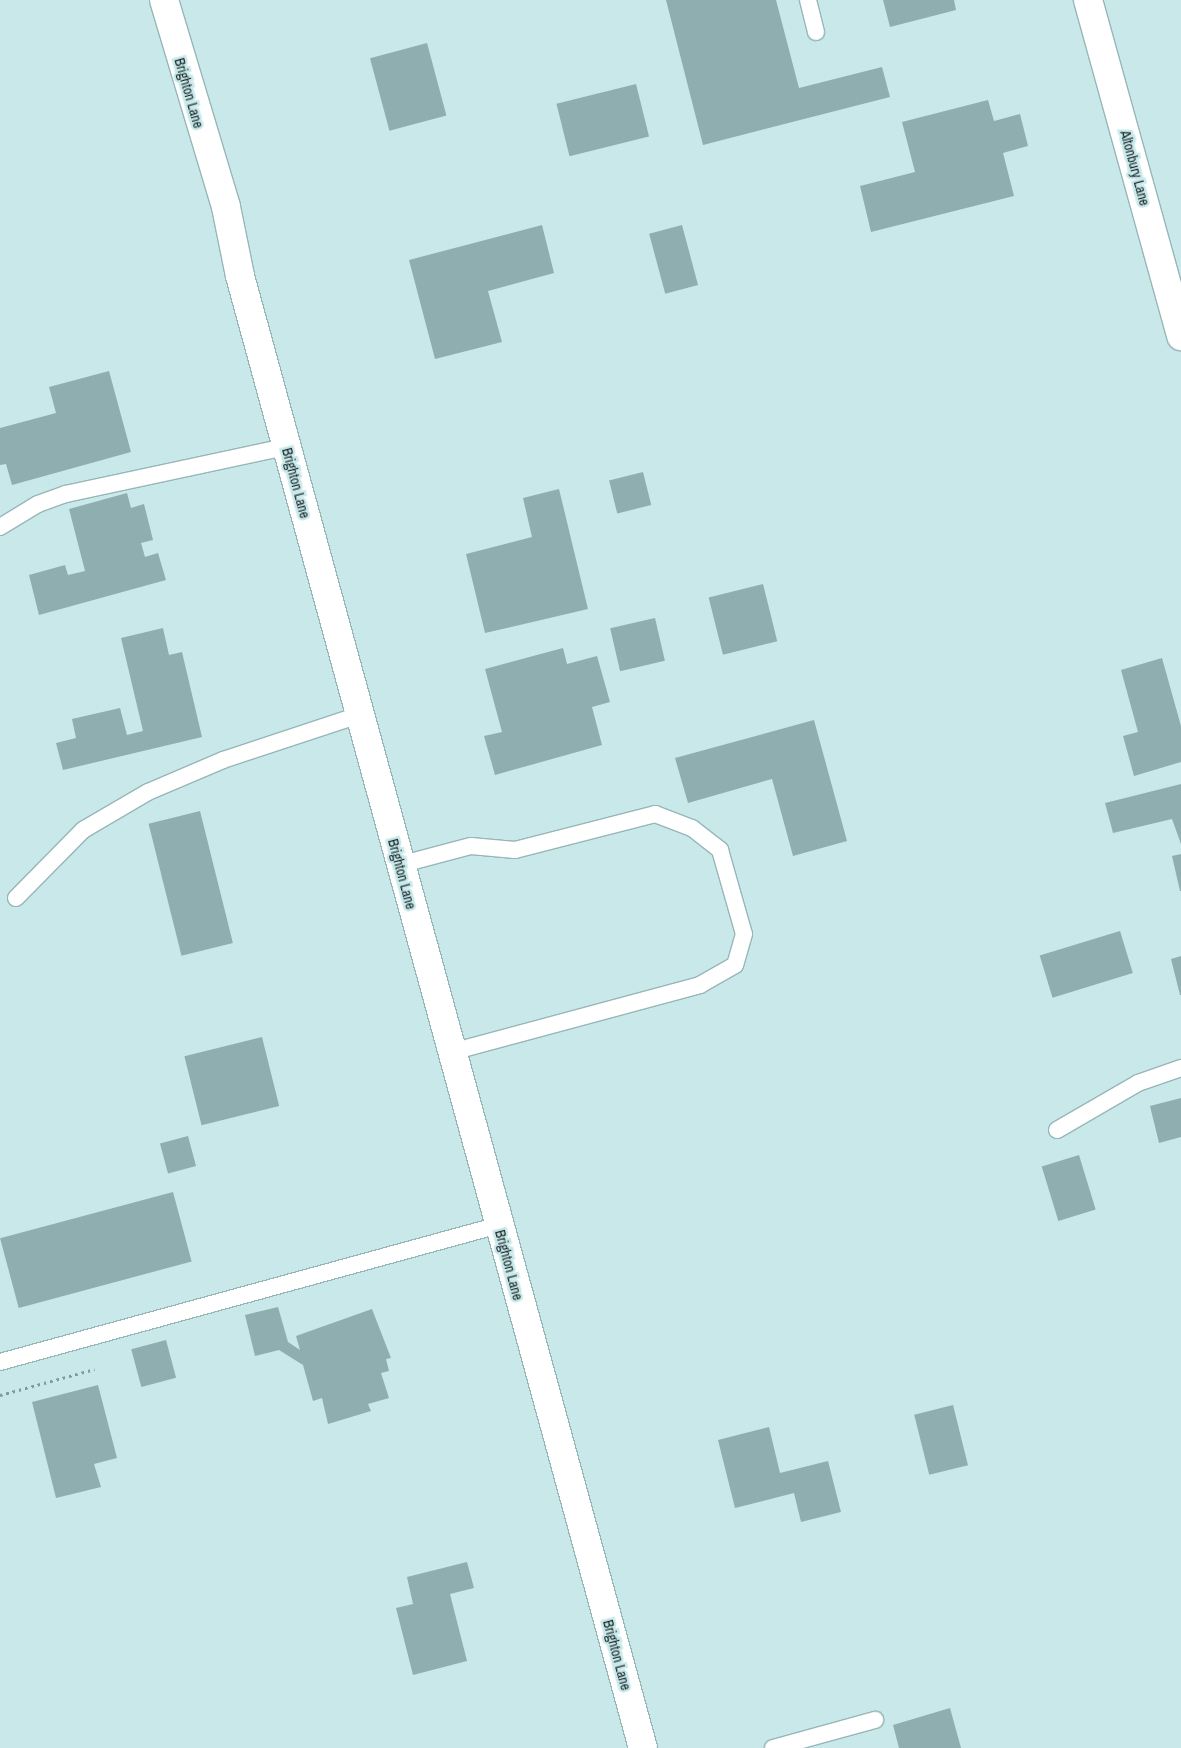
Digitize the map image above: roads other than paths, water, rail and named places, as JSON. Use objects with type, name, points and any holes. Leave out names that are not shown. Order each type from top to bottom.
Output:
[{"type":"street","name":"Brighton Lane","points":[[164,0],[226,207],[286,447],[399,865],[643,1748]]},
{"type":"street","name":"Altonbury Lane","points":[[1088,0],[1181,336]]},
{"type":"lane","points":[[808,0],[816,32]]},
{"type":"lane","points":[[0,527],[38,504],[66,494],[286,447]]},
{"type":"lane","points":[[16,898],[84,830],[148,792],[223,760],[359,715]]},
{"type":"lane","points":[[399,865],[471,846],[515,850],[655,814],[692,828],[720,850],[744,934],[735,965],[700,985],[451,1052]]},
{"type":"lane","points":[[1057,1130],[1138,1083],[1181,1068]]},
{"type":"lane","points":[[0,1362],[499,1225]]},
{"type":"lane","points":[[773,1748],[874,1720]]}]
